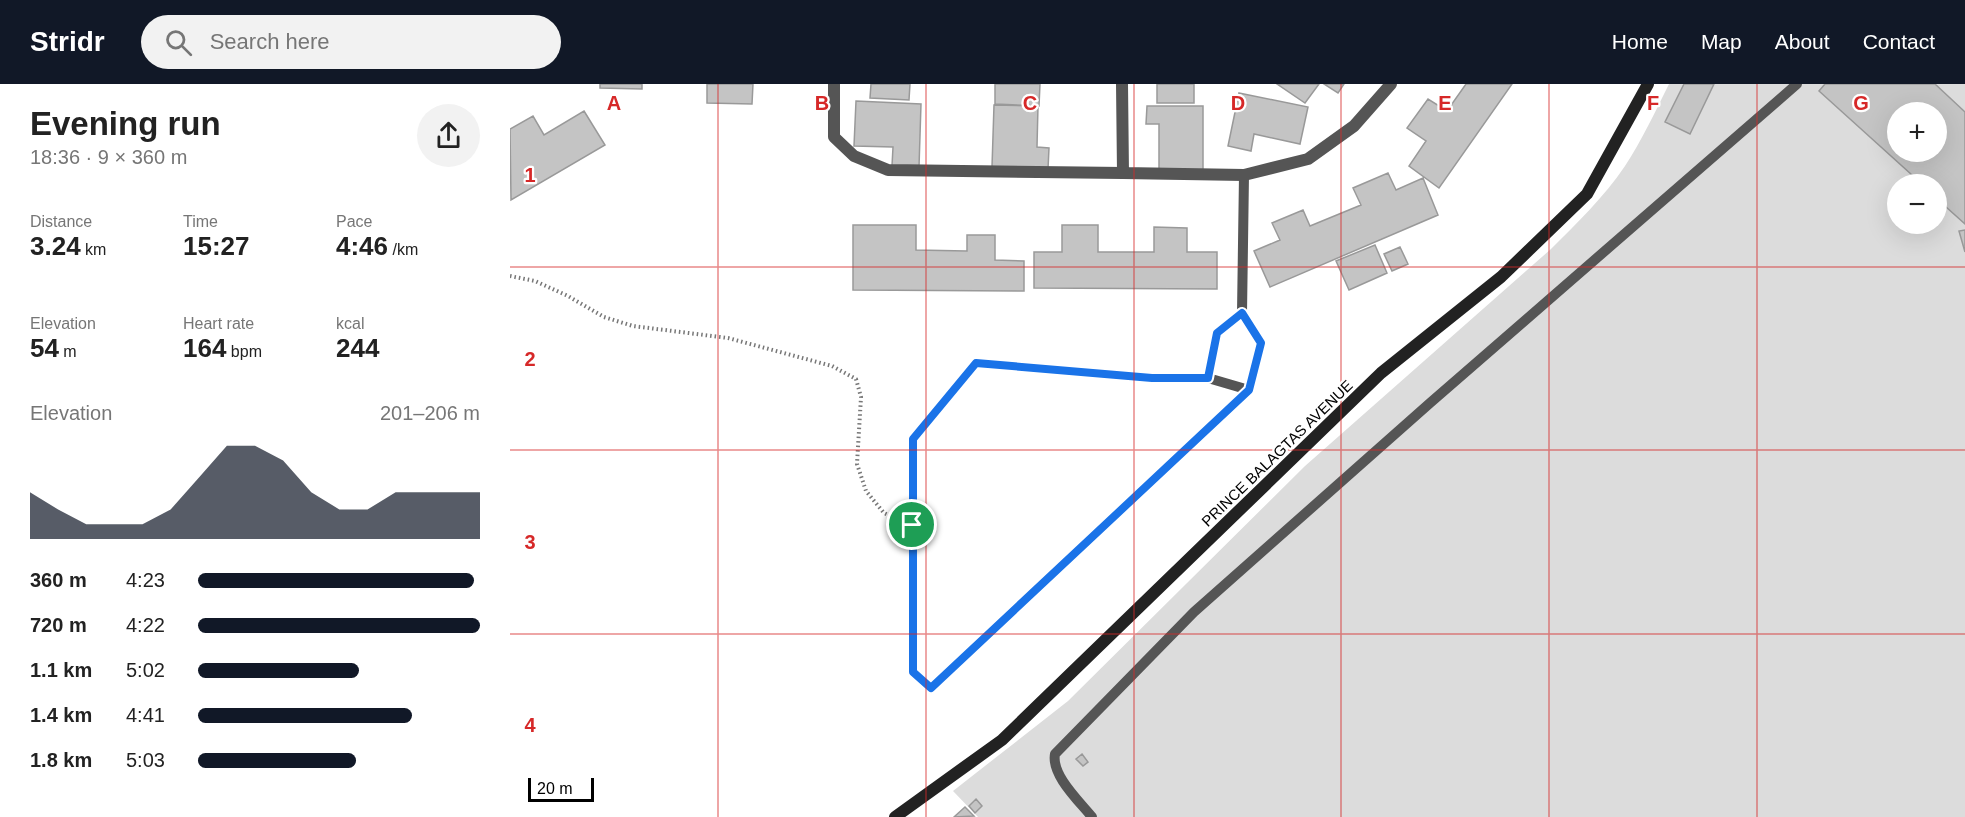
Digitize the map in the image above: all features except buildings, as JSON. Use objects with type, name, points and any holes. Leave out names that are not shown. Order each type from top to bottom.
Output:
[{"type":"main road","name":"PRINCE BALAGTAS AVENUE","points":[[895,817],[1002,740],[1381,373],[1501,277],[1587,194],[1648,84]]},
{"type":"street","points":[[834,84],[834,137],[855,156],[888,170],[1244,175],[1308,159],[1354,126],[1391,84]]},
{"type":"street","points":[[1122,84],[1123,173]]},
{"type":"lane","points":[[1092,817],[1068,788],[1055,766],[1055,754],[1194,612],[1797,84]]},
{"type":"lane","points":[[1244,175],[1242,313],[1261,343],[1249,390],[931,688],[913,672],[913,439],[976,363],[1152,378],[1208,378],[1249,390]]},
{"type":"lane","points":[[1208,378],[1217,333],[1242,313]]},
{"type":"path","points":[[510,276],[535,281],[568,296],[604,317],[633,326],[728,338],[832,366],[856,379],[861,397],[857,464],[866,491],[884,513],[912,525]]},
{"type":"shaded area","points":[[1669,84],[1965,84],[1965,817],[978,817],[953,791],[1068,701],[1305,466],[1551,249],[1608,188],[1637,146]]},
{"type":"route","points":[[1242,313],[1261,343],[1249,390],[931,688],[913,672],[912,525],[913,439],[976,363],[1152,378],[1208,378],[1217,333],[1242,313]]}]
